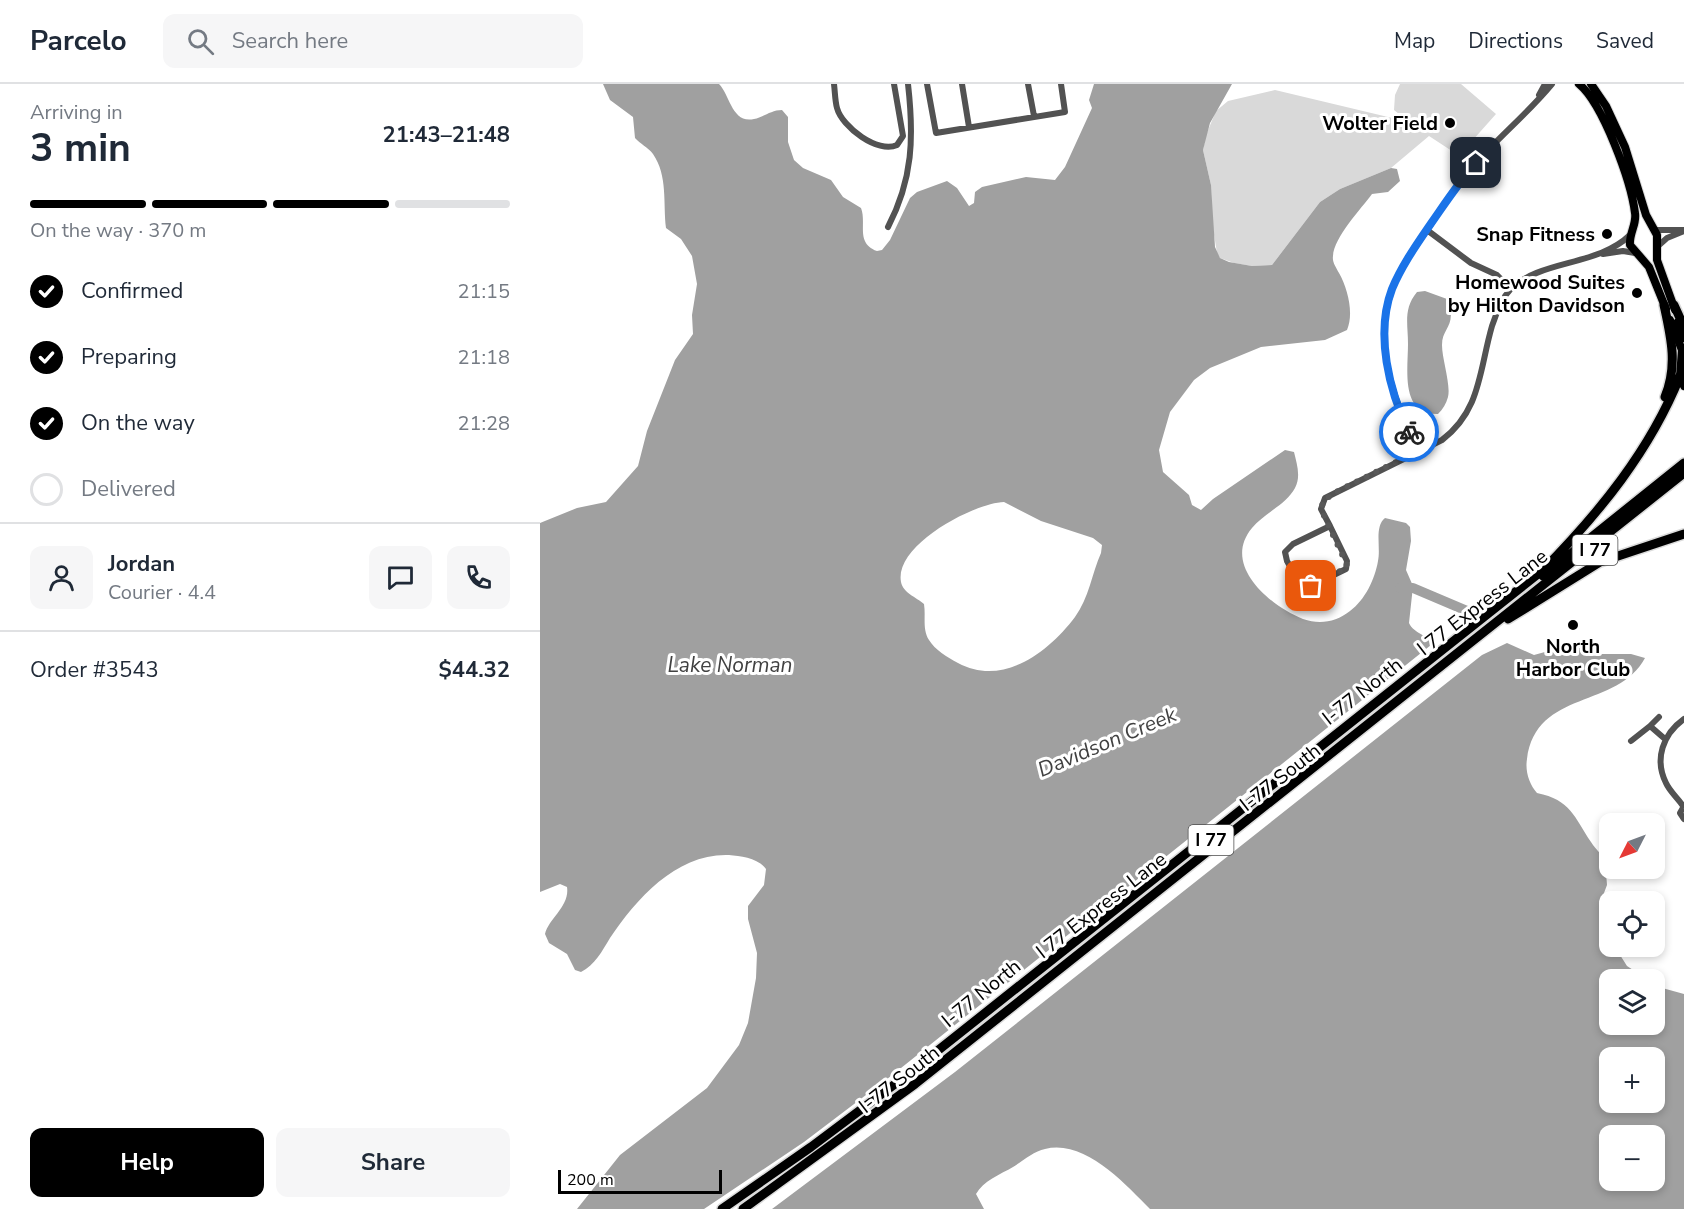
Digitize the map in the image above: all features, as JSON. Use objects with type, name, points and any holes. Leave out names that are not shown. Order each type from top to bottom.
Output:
[{"type":"highway","points":[[1669,305],[1684,327]]},
{"type":"highway","points":[[1634,458],[1671,379],[1673,349],[1669,305]]},
{"type":"highway","points":[[1543,570],[1598,512],[1664,412],[1683,378]]},
{"type":"highway","name":"I 77","points":[[1543,570],[1684,456]]},
{"type":"highway","name":"I 77 Express Lane","points":[[731,1209],[814,1151],[910,1079],[1684,463]]},
{"type":"highway","name":"I 77 Express Lane","points":[[743,1209],[834,1145],[924,1077],[1684,473]]},
{"type":"highway","name":"I-77 South","points":[[752,1209],[918,1088],[1684,479]]},
{"type":"highway","points":[[1506,620],[1600,562],[1684,534]]},
{"type":"highway","name":"I-77 North","points":[[722,1209],[811,1147],[907,1075],[1543,570]]},
{"type":"main road","points":[[1579,84],[1593,101],[1616,150],[1635,211],[1630,245],[1651,270],[1684,338]]},
{"type":"main road","points":[[1591,84],[1606,106],[1619,133],[1653,228],[1658,264],[1682,350],[1683,378]]},
{"type":"main road","points":[[1631,233],[1642,225],[1653,228]]},
{"type":"main road","points":[[1637,255],[1649,257],[1657,248]]},
{"type":"street","points":[[834,84],[837,108],[844,121],[869,140],[885,148],[897,146],[903,136],[894,84]]},
{"type":"street","points":[[888,227],[902,201],[911,153],[912,121],[908,84]]},
{"type":"street","points":[[927,84],[936,133],[1065,112],[1061,84]]},
{"type":"street","points":[[962,84],[969,127]]},
{"type":"street","points":[[1028,84],[1034,116]]},
{"type":"street","points":[[1537,99],[1545,84]]},
{"type":"street","points":[[1418,451],[1392,387],[1385,325],[1389,300],[1399,274],[1468,172],[1552,84]]},
{"type":"street","points":[[1653,228],[1684,230]]},
{"type":"street","points":[[1427,230],[1464,258],[1497,275],[1511,289]]},
{"type":"street","points":[[1657,248],[1667,238],[1684,230]]},
{"type":"street","points":[[1603,254],[1631,233]]},
{"type":"street","points":[[1329,526],[1293,544],[1286,552],[1287,561],[1301,586],[1311,586],[1346,568],[1347,561],[1321,509],[1326,498],[1442,440],[1457,429],[1467,416],[1473,403],[1481,364],[1497,310],[1511,289],[1539,273],[1603,254],[1623,251],[1637,255]]},
{"type":"street","points":[[1631,741],[1659,717]]},
{"type":"street","points":[[1684,719],[1665,739],[1660,758],[1663,776],[1684,806],[1680,813],[1684,819]]},
{"type":"street","points":[[1650,726],[1665,739]]},
{"type":"shaded area","points":[[1400,84],[1461,84],[1496,114],[1464,150],[1473,157],[1469,159],[1461,153],[1458,155],[1429,136],[1391,168],[1340,189],[1320,202],[1272,265],[1252,266],[1220,258],[1217,253],[1212,222],[1211,185],[1203,150],[1206,135],[1216,111],[1228,101],[1275,90],[1409,122],[1394,110],[1395,95]]},
{"type":"water","name":"Lake Norman","points":[[603,84],[719,84],[732,108],[741,117],[754,119],[782,110],[788,117],[788,142],[794,160],[803,168],[831,180],[843,197],[861,208],[864,238],[870,247],[877,251],[882,250],[890,240],[910,198],[917,192],[947,181],[957,188],[969,206],[974,203],[975,192],[982,187],[1026,177],[1055,180],[1065,167],[1092,108],[1089,100],[1094,84],[1232,84],[1210,123],[1203,150],[1211,185],[1215,247],[1220,258],[1229,262],[1252,266],[1272,265],[1320,202],[1340,189],[1391,168],[1397,169],[1400,181],[1388,192],[1372,194],[1343,232],[1335,248],[1334,264],[1345,286],[1349,302],[1350,317],[1347,330],[1325,340],[1261,347],[1210,368],[1194,380],[1170,412],[1159,450],[1163,472],[1189,495],[1192,505],[1201,510],[1213,499],[1285,450],[1294,452],[1298,475],[1295,488],[1286,499],[1252,528],[1244,542],[1242,556],[1246,570],[1264,594],[1290,613],[1303,619],[1316,622],[1328,621],[1345,615],[1355,606],[1365,595],[1374,575],[1379,556],[1379,532],[1382,522],[1385,518],[1406,523],[1410,527],[1411,541],[1406,570],[1413,586],[1409,623],[1414,630],[1427,638],[1431,645],[891,1076],[804,1142],[704,1209],[577,1209],[620,1155],[707,1088],[739,1045],[748,1023],[756,978],[757,953],[748,919],[748,906],[764,885],[766,869],[754,860],[729,855],[710,856],[676,870],[646,894],[621,923],[594,962],[581,972],[575,970],[567,954],[549,943],[545,934],[565,900],[567,887],[560,884],[540,892],[540,523],[577,508],[606,502],[638,466],[647,431],[675,360],[693,334],[692,315],[697,284],[692,256],[681,239],[666,228],[663,180],[658,162],[651,152],[635,138],[633,117],[610,100]],"holes":[[[1004,502],[1041,521],[1093,538],[1102,545],[1087,594],[1075,617],[1052,643],[1038,654],[1007,668],[991,671],[975,669],[958,663],[942,653],[927,636],[924,604],[902,586],[902,568],[910,554],[939,528],[956,518],[991,504]]]},
{"type":"water","points":[[1425,291],[1447,299],[1451,315],[1442,345],[1449,392],[1438,414],[1426,412],[1417,407],[1412,399],[1407,378],[1408,311],[1417,292]]},
{"type":"water","points":[[1581,642],[1598,654],[1631,654],[1645,658],[1633,674],[1616,685],[1561,710],[1545,721],[1534,737],[1527,759],[1527,773],[1537,793],[1565,805],[1599,852],[1599,879],[1607,879],[1607,885],[1605,891],[1599,891],[1599,957],[1621,957],[1632,969],[1599,969],[1599,1035],[1665,1035],[1665,989],[1684,994],[1684,1209],[1150,1209],[1103,1166],[1075,1151],[1060,1148],[1037,1152],[979,1189],[976,1194],[984,1209],[772,1209],[955,1072],[1482,655],[1507,643],[1534,655]]},
{"type":"waterway","name":"Davidson Creek","points":[[1400,588],[1413,588],[1472,613]]},
{"type":"way so far","points":[[1311,586],[1346,568],[1347,565],[1321,509],[1322,503],[1332,494],[1418,451],[1409,432]]},
{"type":"place","name":"Wolter Field","points":[[1450,123]]},
{"type":"place","name":"Snap Fitness","points":[[1607,234]]},
{"type":"place","name":"Homewood Suites by Hilton Davidson","points":[[1637,293]]},
{"type":"place","name":"North Harbor Club","points":[[1573,625]]},
{"type":"route","points":[[1409,432],[1392,387],[1385,331],[1386,311],[1391,291],[1406,262],[1453,192],[1476,163]]}]
